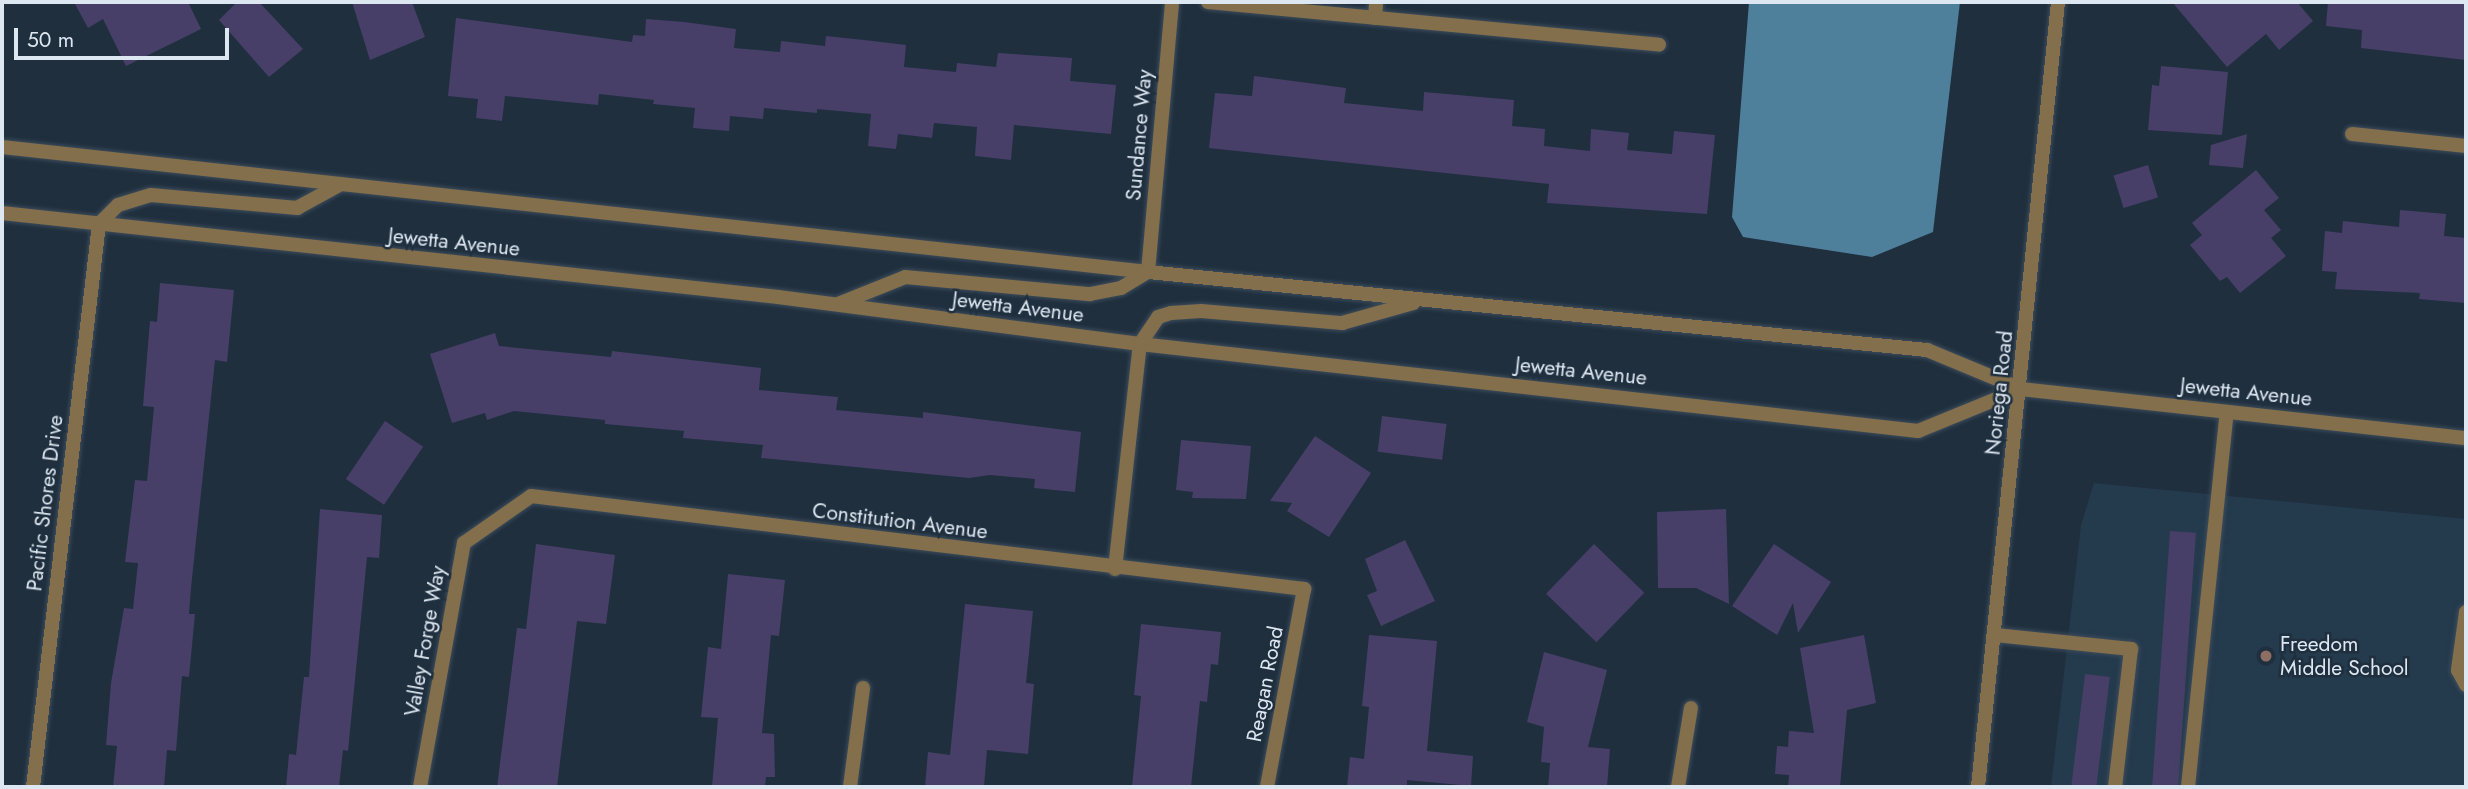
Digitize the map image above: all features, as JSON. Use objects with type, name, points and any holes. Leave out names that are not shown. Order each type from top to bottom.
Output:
[{"type":"street","name":"Sundance Way","points":[[1148,272],[1172,2]]},
{"type":"street","points":[[1208,2],[1659,45]]},
{"type":"street","points":[[1374,18],[1376,2]]},
{"type":"street","name":"Noriega Road","points":[[1978,787],[2021,389],[2058,2]]},
{"type":"street","points":[[2352,134],[2466,146]]},
{"type":"street","name":"Jewetta Avenue","points":[[2,147],[1421,301],[1927,350],[2021,389],[2466,438]]},
{"type":"street","points":[[99,224],[118,205],[151,195],[297,208],[341,184]]},
{"type":"street","name":"Jewetta Avenue","points":[[2,213],[837,305],[1140,344],[1918,431],[2021,389]]},
{"type":"street","name":"Pacific Shores Drive","points":[[33,787],[99,224]]},
{"type":"street","points":[[837,305],[905,277],[1090,294],[1121,288],[1148,272]]},
{"type":"street","points":[[1115,569],[1140,344],[1158,317],[1171,313],[1201,311],[1342,323],[1421,301]]},
{"type":"street","points":[[2188,787],[2227,412]]},
{"type":"street","name":"Constitution Avenue","points":[[497,520],[531,496],[1115,569],[1304,589]]},
{"type":"street","name":"Valley Forge Way","points":[[420,787],[464,543],[497,520]]},
{"type":"street","name":"Reagan Road","points":[[1267,787],[1304,589]]},
{"type":"street","points":[[2466,612],[2458,670],[2466,685]]},
{"type":"street","points":[[1995,635],[2131,649],[2115,787]]},
{"type":"street","points":[[850,787],[863,688]]},
{"type":"street","points":[[1678,787],[1690,708]]},
{"type":"shaded area","points":[[1749,2],[1960,2],[1933,232],[1872,257],[1743,237],[1732,217]]},
{"type":"shaded area","name":"Freedom Middle School","points":[[2094,483],[2466,519],[2466,787],[2051,787],[2081,525]]},
{"type":"building","points":[[74,2],[188,2],[201,29],[126,66],[103,19],[88,28]]},
{"type":"building","points":[[237,2],[259,2],[303,49],[269,77],[219,20]]},
{"type":"building","points":[[352,2],[412,2],[425,37],[370,60]]},
{"type":"building","points":[[2172,2],[2297,2],[2313,21],[2279,50],[2266,34],[2227,67]]},
{"type":"building","points":[[2328,2],[2466,2],[2466,60],[2361,48],[2362,30],[2326,26]]},
{"type":"building","points":[[456,18],[632,42],[633,35],[645,36],[646,19],[684,22],[736,29],[734,48],[780,52],[781,41],[825,46],[826,36],[864,40],[906,45],[904,67],[956,72],[957,63],[996,67],[998,53],[1072,58],[1070,81],[1116,85],[1111,134],[1014,125],[1011,160],[975,156],[977,127],[934,123],[932,138],[898,134],[896,149],[868,146],[871,114],[817,109],[817,113],[764,108],[763,119],[730,116],[729,131],[693,128],[695,108],[653,104],[654,100],[599,94],[598,105],[505,96],[502,121],[476,118],[478,99],[448,96]]},
{"type":"building","points":[[2161,66],[2228,72],[2222,135],[2148,130],[2152,85],[2159,86]]},
{"type":"building","points":[[1254,76],[1346,88],[1344,103],[1423,111],[1424,92],[1514,100],[1512,126],[1545,129],[1544,146],[1590,151],[1591,129],[1629,133],[1627,150],[1672,154],[1674,131],[1715,135],[1707,214],[1547,203],[1549,184],[1209,148],[1215,93],[1252,96]]},
{"type":"building","points":[[2247,134],[2243,168],[2209,165],[2211,145]]},
{"type":"building","points":[[2148,165],[2158,198],[2124,208],[2114,176]]},
{"type":"building","points":[[2256,170],[2279,198],[2264,210],[2281,230],[2271,238],[2286,256],[2240,293],[2227,277],[2220,281],[2190,245],[2202,235],[2192,223]]},
{"type":"building","points":[[2400,210],[2446,214],[2444,236],[2466,238],[2466,303],[2419,299],[2420,293],[2335,289],[2337,272],[2322,271],[2325,231],[2342,233],[2343,221],[2399,227]]},
{"type":"building","points":[[160,283],[234,290],[227,362],[215,360],[191,588],[189,614],[195,614],[189,677],[182,676],[176,751],[167,750],[164,787],[113,787],[117,746],[106,745],[111,683],[124,608],[133,609],[138,563],[125,562],[135,480],[147,481],[154,407],[143,406],[150,321],[157,322]]},
{"type":"building","points":[[495,333],[499,346],[611,357],[612,351],[761,368],[759,390],[838,397],[836,410],[923,418],[923,412],[1081,432],[1075,492],[1034,488],[1035,479],[990,475],[969,478],[761,458],[763,445],[683,438],[684,431],[605,424],[605,420],[514,411],[487,420],[485,413],[452,423],[430,354]]},
{"type":"building","points":[[1382,416],[1447,424],[1442,460],[1378,452]]},
{"type":"building","points":[[385,421],[423,447],[384,505],[346,479]]},
{"type":"building","points":[[1315,436],[1371,473],[1329,537],[1287,511],[1292,503],[1270,501]]},
{"type":"building","points":[[1181,440],[1251,446],[1246,499],[1192,498],[1193,492],[1176,490]]},
{"type":"building","points":[[320,509],[382,515],[379,558],[367,557],[348,751],[343,750],[339,787],[286,787],[289,754],[296,755],[304,677],[309,677]]},
{"type":"building","points":[[1726,509],[1729,604],[1696,588],[1658,588],[1657,512]]},
{"type":"building","points":[[2170,531],[2196,533],[2178,787],[2152,787]]},
{"type":"building","points":[[1405,540],[1435,601],[1381,626],[1367,595],[1377,591],[1365,559]]},
{"type":"building","points":[[536,544],[615,555],[606,624],[577,621],[557,787],[497,787],[517,628],[526,629]]},
{"type":"building","points":[[1594,544],[1644,593],[1596,642],[1546,594]]},
{"type":"building","points":[[1774,544],[1831,582],[1798,633],[1793,603],[1777,635],[1732,606]]},
{"type":"building","points":[[728,574],[785,580],[779,636],[771,635],[762,733],[774,734],[775,777],[766,777],[765,787],[712,787],[718,718],[701,717],[708,647],[721,649]]},
{"type":"building","points":[[965,604],[1033,611],[1026,683],[1034,684],[1028,754],[987,750],[984,787],[925,787],[928,752],[950,755]]},
{"type":"building","points":[[1141,624],[1221,632],[1218,665],[1211,664],[1207,702],[1200,701],[1191,787],[1132,787],[1141,696],[1134,695]]},
{"type":"building","points":[[1369,635],[1437,641],[1427,751],[1473,756],[1471,786],[1407,780],[1407,787],[1347,787],[1350,757],[1364,759],[1369,707],[1362,706]]},
{"type":"building","points":[[1864,635],[1876,703],[1847,710],[1840,787],[1788,787],[1789,775],[1775,774],[1777,746],[1788,747],[1789,731],[1814,733],[1800,648]]},
{"type":"building","points":[[1544,652],[1607,670],[1588,747],[1610,749],[1607,787],[1548,787],[1550,763],[1541,762],[1544,727],[1527,722]]},
{"type":"building","points":[[2085,674],[2110,677],[2096,787],[2071,787]]},
{"type":"place","name":"Freedom Middle School","points":[[2266,656]]}]
